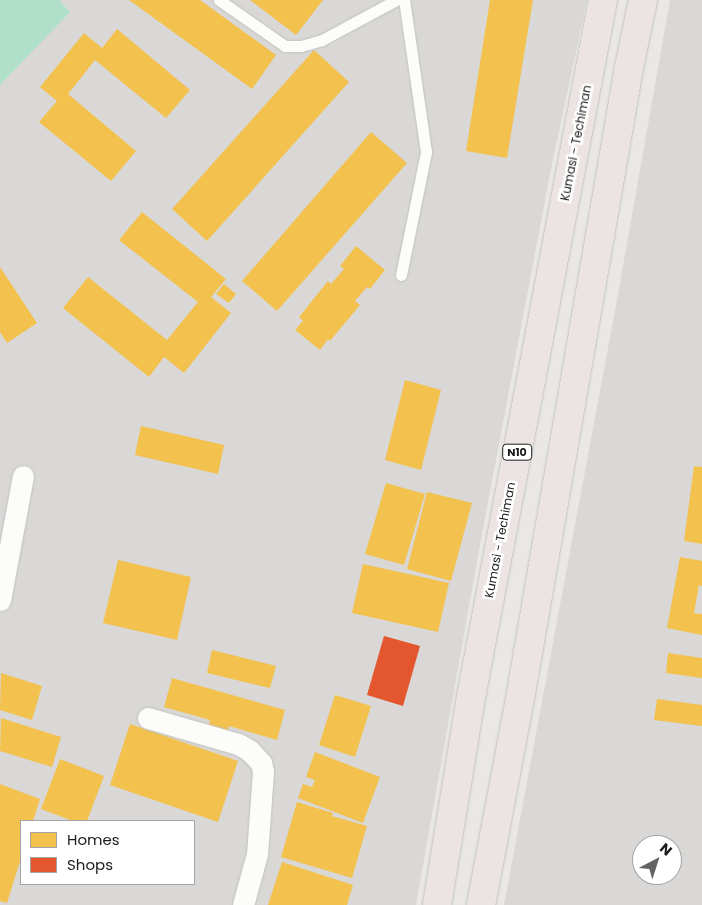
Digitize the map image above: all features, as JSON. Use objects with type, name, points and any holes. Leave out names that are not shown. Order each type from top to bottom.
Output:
[{"type":"highway","name":"Kumasi - Techiman","points":[[437,905],[471,696],[603,0]]},
{"type":"highway","points":[[481,905],[521,693],[627,77],[643,0]]},
{"type":"street","points":[[0,600],[23,476]]},
{"type":"street","points":[[148,718],[238,744],[249,750],[261,763],[264,771],[257,854],[243,905]]},
{"type":"lane","points":[[220,0],[284,46],[302,46],[322,40],[396,0]]},
{"type":"lane","points":[[401,275],[426,152],[404,0]]},
{"type":"shaded area","points":[[0,0],[587,0],[551,169],[479,550],[416,905],[0,905]]},
{"type":"shaded area","points":[[670,0],[702,0],[702,905],[504,905],[617,300]]},
{"type":"green space","points":[[0,0],[59,0],[70,12],[0,85]]},
{"type":"building: Homes","points":[[129,0],[200,0],[276,55],[252,89]]},
{"type":"building: Homes","points":[[250,0],[323,0],[296,35]]},
{"type":"building: Homes","points":[[490,0],[533,0],[507,158],[466,151]]},
{"type":"building: Homes","points":[[117,29],[190,90],[166,118],[95,60],[68,94],[136,151],[111,181],[39,122],[57,101],[40,87],[84,33],[102,48]]},
{"type":"building: Homes","points":[[314,50],[349,82],[207,241],[172,209]]},
{"type":"building: Homes","points":[[371,132],[407,163],[277,311],[242,281]]},
{"type":"building: Homes","points":[[142,212],[226,279],[211,297],[231,313],[184,373],[164,357],[149,377],[63,308],[88,277],[167,340],[198,302],[119,240]]},
{"type":"building: Homes","points":[[356,246],[385,270],[370,289],[367,287],[355,301],[360,305],[320,350],[295,330],[303,321],[299,317],[328,281],[331,284],[344,269],[340,266]]},
{"type":"building: Homes","points":[[0,267],[37,323],[7,343],[0,332]]},
{"type":"building: Homes","points":[[224,284],[236,294],[229,303],[216,294]]},
{"type":"building: Homes","points":[[405,380],[441,390],[421,470],[385,460]]},
{"type":"building: Homes","points":[[141,426],[224,445],[218,474],[135,455]]},
{"type":"building: Homes","points":[[694,466],[702,467],[702,544],[684,541]]},
{"type":"building: Homes","points":[[386,483],[425,494],[404,565],[365,554]]},
{"type":"building: Homes","points":[[427,492],[472,503],[451,581],[407,569]]},
{"type":"building: Homes","points":[[680,557],[702,561],[702,586],[699,585],[694,613],[702,614],[702,635],[667,628]]},
{"type":"building: Homes","points":[[118,560],[191,577],[177,640],[103,623]]},
{"type":"building: Homes","points":[[363,564],[449,583],[438,632],[352,613]]},
{"type":"building: Homes","points":[[212,650],[276,666],[270,688],[207,673]]},
{"type":"building: Homes","points":[[668,653],[702,658],[702,678],[666,673]]},
{"type":"building: Homes","points":[[1,673],[42,686],[32,720],[0,710]]},
{"type":"building: Homes","points":[[172,678],[285,710],[277,740],[229,726],[226,737],[207,732],[210,720],[164,707]]},
{"type":"building: Homes","points":[[335,695],[371,706],[355,757],[319,745]]},
{"type":"building: Homes","points":[[657,699],[702,705],[702,726],[654,720]]},
{"type":"building: Homes","points":[[1,718],[61,737],[52,767],[0,751]]},
{"type":"building: Homes","points":[[130,724],[238,761],[218,822],[110,785]]},
{"type":"building: Homes","points":[[315,752],[380,777],[363,823],[298,798],[303,784],[312,787],[315,780],[306,777]]},
{"type":"building: Homes","points":[[60,759],[104,776],[87,820],[70,820],[41,809]]},
{"type":"building: Homes","points":[[0,784],[40,799],[33,820],[20,820],[20,861],[7,903],[0,901]]},
{"type":"building: Homes","points":[[297,802],[333,813],[332,816],[367,826],[352,878],[281,857]]},
{"type":"building: Homes","points":[[282,862],[353,885],[347,905],[268,905]]},
{"type":"building: Shops","points":[[384,636],[420,646],[403,706],[367,695]]}]
